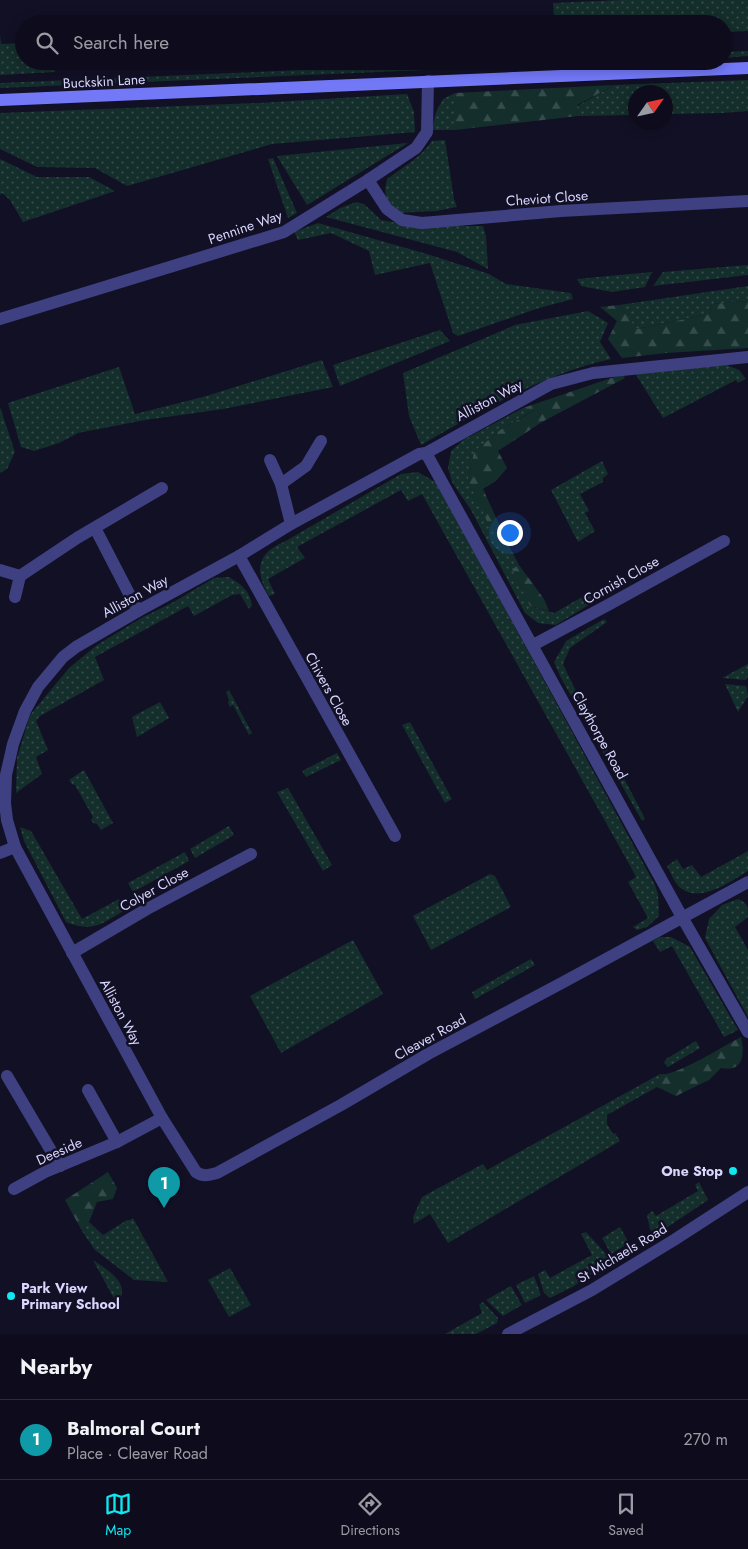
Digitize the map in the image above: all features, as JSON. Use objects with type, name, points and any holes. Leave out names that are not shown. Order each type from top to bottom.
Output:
[{"type":"street","name":"Buckskin Lane","points":[[733,69],[748,68]]},
{"type":"street","name":"Buckskin Lane","points":[[0,100],[699,70]]},
{"type":"street","name":"Pennine Way","points":[[0,319],[277,234],[368,180],[416,148],[427,132],[428,81]]},
{"type":"street","name":"Cheviot Close","points":[[368,180],[387,209],[402,220],[422,224],[561,211],[748,201]]},
{"type":"street","name":"Alliston Way","points":[[192,1168],[162,1118],[15,847],[6,820],[5,789],[13,744],[25,711],[38,687],[63,657],[76,647],[138,610],[239,556],[291,524],[419,454],[426,453],[550,384],[593,372],[748,358]]},
{"type":"street","points":[[281,484],[306,466],[321,441]]},
{"type":"street","name":"Claythorpe Road","points":[[426,453],[748,1032]]},
{"type":"street","points":[[270,460],[281,484],[291,524]]},
{"type":"street","points":[[14,597],[20,576],[94,528],[162,488]]},
{"type":"street","points":[[94,528],[138,610]]},
{"type":"street","name":"Cornish Close","points":[[533,645],[724,541]]},
{"type":"street","name":"Chivers Close","points":[[239,556],[395,836]]},
{"type":"street","points":[[0,570],[20,576]]},
{"type":"street","points":[[0,853],[15,847]]},
{"type":"street","name":"Colyer Close","points":[[72,952],[147,909],[251,854]]},
{"type":"street","points":[[682,916],[748,882]]},
{"type":"street","name":"Cleaver Road","points":[[192,1168],[201,1176],[217,1173],[341,1105],[428,1054],[682,916]]},
{"type":"street","points":[[7,1076],[60,1166]]},
{"type":"street","points":[[88,1090],[117,1142]]},
{"type":"street","name":"Deeside","points":[[14,1190],[45,1172],[117,1142],[162,1118]]},
{"type":"street","name":"St Michaels Road","points":[[508,1334],[592,1290],[670,1243],[748,1192]]},
{"type":"green space","points":[[622,0],[748,0],[748,31],[733,32],[733,15],[554,15],[553,3]]},
{"type":"green space","points":[[0,34],[1,44],[15,43],[15,70],[55,70],[55,72],[0,75]]},
{"type":"green space","points":[[748,51],[748,56],[733,57],[733,52]]},
{"type":"green space","points":[[300,70],[426,70],[0,88],[0,83]]},
{"type":"green space","points":[[748,80],[748,111],[673,114],[673,85],[628,85],[628,115],[578,116],[577,106],[615,85]]},
{"type":"green space","points":[[615,85],[577,105],[578,116],[455,130],[455,93]]},
{"type":"green space","points":[[455,93],[455,130],[432,130],[436,112],[443,99]]},
{"type":"green space","points":[[407,94],[414,112],[415,132],[272,144],[127,186],[95,168],[37,167],[0,149],[0,113],[259,103]]},
{"type":"green space","points":[[445,140],[454,199],[457,207],[436,211],[397,213],[386,198],[387,179],[417,157],[432,141]]},
{"type":"green space","points":[[408,143],[307,205],[277,156]]},
{"type":"green space","points":[[273,158],[297,213],[288,218],[268,159]]},
{"type":"green space","points":[[0,159],[37,177],[89,177],[115,191],[23,222],[10,200],[2,193],[0,195]]},
{"type":"green space","points":[[356,202],[364,204],[381,220],[414,226],[483,226],[486,236],[488,269],[457,252],[326,217],[340,208]]},
{"type":"green space","points":[[318,223],[489,274],[506,284],[571,293],[573,299],[539,308],[458,336],[453,333],[430,263],[375,275],[369,251],[331,233],[298,240],[294,232]]},
{"type":"green space","points":[[748,265],[748,275],[653,286],[663,272]]},
{"type":"green space","points":[[652,272],[645,287],[612,292],[581,286],[577,279]]},
{"type":"green space","points":[[748,286],[748,301],[712,304],[709,314],[636,329],[619,305]]},
{"type":"green space","points":[[748,301],[748,348],[666,353],[622,358],[608,339],[617,321],[600,307],[619,305],[637,329],[709,314],[712,304]]},
{"type":"green space","points":[[588,311],[608,323],[600,342],[611,359],[561,374],[537,384],[490,407],[421,445],[409,416],[403,373],[515,325]]},
{"type":"green space","points":[[440,330],[450,341],[340,386],[333,365]]},
{"type":"green space","points":[[322,360],[333,387],[223,409],[145,420],[78,433],[59,443],[34,451],[21,447],[8,403],[119,367],[135,414],[203,397]]},
{"type":"green space","points":[[727,365],[739,370],[746,379],[738,383],[736,380],[663,418],[635,373]]},
{"type":"green space","points":[[623,374],[625,378],[542,422],[498,451],[507,468],[496,481],[483,489],[510,548],[501,549],[483,513],[486,506],[479,506],[468,479],[474,452],[500,430],[535,410],[523,408]]},
{"type":"green space","points":[[0,407],[15,452],[7,469],[0,473]]},
{"type":"green space","points":[[523,408],[536,409],[500,430],[474,452],[468,479],[487,506],[501,549],[510,548],[519,565],[513,569],[530,606],[554,613],[591,592],[595,601],[556,625],[538,623],[525,613],[471,510],[452,482],[448,468],[451,451],[463,440]]},
{"type":"green space","points":[[602,461],[608,474],[603,478],[603,482],[580,494],[589,511],[585,513],[595,531],[578,542],[551,490]]},
{"type":"green space","points":[[418,472],[437,483],[655,885],[658,894],[659,916],[647,927],[637,930],[633,927],[648,918],[628,882],[636,877],[633,871],[422,494],[408,501],[401,490],[297,547],[305,558],[268,579],[275,594],[269,596],[264,587],[260,571],[261,564],[263,558],[275,546],[401,474]]},
{"type":"green space","points":[[519,565],[544,599],[549,611],[530,606],[512,569]]},
{"type":"green space","points":[[229,577],[247,592],[252,606],[249,609],[240,594],[232,595],[194,616],[188,606],[95,657],[104,680],[40,716],[36,721],[48,750],[36,757],[42,774],[16,793],[17,758],[30,715],[69,668],[97,645],[143,617],[170,604],[214,578]]},
{"type":"green space","points":[[604,619],[607,622],[570,648],[563,664],[645,819],[642,821],[561,678],[554,662],[566,641]]},
{"type":"green space","points":[[748,664],[746,680],[722,678]]},
{"type":"green space","points":[[725,684],[746,686],[748,696],[738,712]]},
{"type":"green space","points":[[229,690],[252,733],[249,735],[233,705],[230,707],[228,703],[229,699],[226,692]]},
{"type":"green space","points":[[160,702],[169,718],[137,737],[132,717]]},
{"type":"green space","points":[[410,722],[452,799],[445,803],[402,725]]},
{"type":"green space","points":[[337,753],[341,760],[306,777],[302,771]]},
{"type":"green space","points":[[84,770],[113,823],[101,830],[91,820],[93,817],[75,785],[69,780]]},
{"type":"green space","points":[[288,788],[332,865],[323,871],[277,792]]},
{"type":"green space","points":[[229,826],[234,835],[195,858],[190,849]]},
{"type":"green space","points":[[20,827],[31,831],[82,919],[119,899],[125,910],[103,923],[91,927],[66,922],[24,841]]},
{"type":"green space","points":[[748,851],[748,871],[725,885],[698,894],[682,889],[675,882],[667,866],[677,859],[683,869],[692,865],[701,877]]},
{"type":"green space","points":[[185,852],[189,861],[133,892],[128,883]]},
{"type":"green space","points":[[490,874],[495,876],[511,907],[431,950],[413,916]]},
{"type":"green space","points":[[738,899],[746,904],[748,911],[748,917],[735,927],[748,950],[748,1017],[705,938],[709,919],[722,905]]},
{"type":"green space","points":[[660,937],[671,937],[690,947],[738,1030],[724,1037],[672,946],[660,952],[653,941]]},
{"type":"green space","points":[[353,940],[383,994],[281,1053],[250,996]]},
{"type":"green space","points":[[531,959],[535,965],[475,999],[472,992]]},
{"type":"green space","points":[[741,1037],[743,1049],[741,1060],[734,1068],[721,1068],[709,1080],[676,1096],[657,1087],[660,1074],[667,1074],[688,1066]]},
{"type":"green space","points":[[696,1041],[700,1048],[668,1067],[664,1063],[666,1059]]},
{"type":"green space","points":[[660,1074],[657,1087],[607,1115],[607,1124],[620,1141],[448,1243],[430,1214],[414,1224],[413,1217],[422,1197],[483,1164],[487,1170]]},
{"type":"green space","points":[[108,1172],[117,1188],[113,1199],[97,1202],[89,1222],[82,1231],[65,1200]]},
{"type":"green space","points":[[699,1182],[708,1200],[657,1234],[650,1230],[647,1215],[652,1211],[656,1216],[698,1191],[695,1185]]},
{"type":"green space","points":[[133,1218],[168,1282],[134,1280],[95,1250],[82,1231],[89,1222],[103,1235]]},
{"type":"green space","points":[[620,1227],[629,1243],[611,1254],[602,1238]]},
{"type":"green space","points":[[586,1232],[607,1255],[607,1264],[574,1286],[550,1298],[544,1293],[538,1274],[545,1270],[550,1278],[592,1255],[581,1234]]},
{"type":"green space","points":[[93,1260],[112,1274],[120,1283],[122,1295],[118,1306]]},
{"type":"green space","points":[[230,1268],[251,1305],[229,1317],[208,1280]]},
{"type":"green space","points":[[534,1276],[541,1295],[525,1303],[516,1285]]},
{"type":"green space","points":[[511,1286],[522,1305],[503,1316],[486,1300]]},
{"type":"green space","points":[[483,1302],[498,1318],[497,1323],[476,1334],[445,1334],[482,1313],[479,1305]]},
{"type":"place","name":"One Stop","points":[[733,1171]]},
{"type":"place","name":"Balmoral Court","points":[[164,1208]]},
{"type":"place","name":"Park View Primary School","points":[[11,1296]]}]
